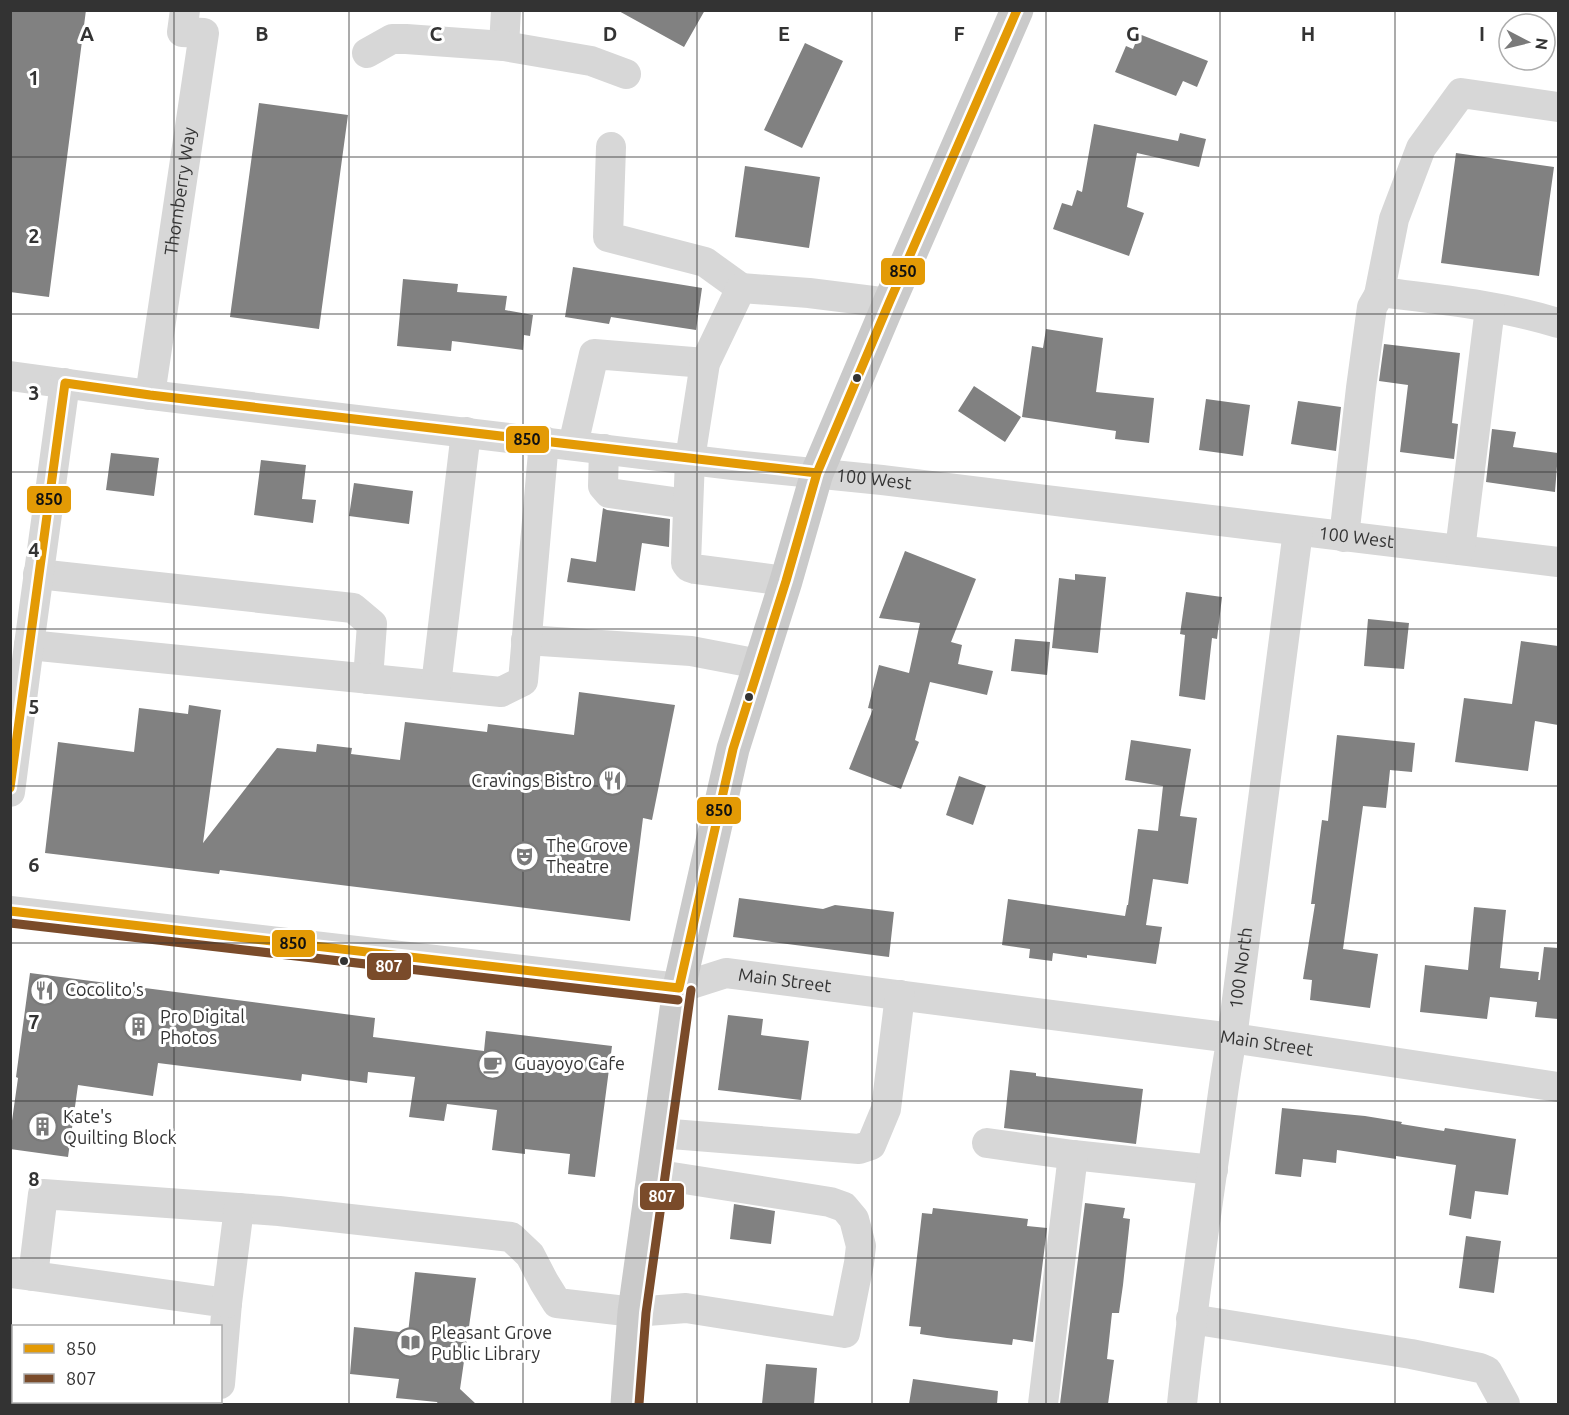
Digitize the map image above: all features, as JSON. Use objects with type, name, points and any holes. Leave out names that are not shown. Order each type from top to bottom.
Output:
[{"type":"main road","points":[[627,1404],[634,1312],[679,988],[733,749],[817,473],[1017,10]]},
{"type":"street","name":"Thornberry Way","points":[[150,395],[204,33],[182,32],[185,10]]},
{"type":"street","points":[[504,46],[506,10]]},
{"type":"street","points":[[367,53],[392,39],[504,46],[591,61],[626,74]]},
{"type":"street","points":[[1344,537],[1372,308],[1379,295],[1394,219],[1421,148],[1461,93],[1558,107]]},
{"type":"street","points":[[611,147],[608,237],[705,262],[741,288],[809,293],[889,303]]},
{"type":"street","points":[[741,288],[705,363],[690,459],[686,563],[689,567],[786,581]]},
{"type":"street","points":[[1379,295],[1388,293],[1456,302],[1540,317],[1558,323]]},
{"type":"street","points":[[1460,550],[1490,308]]},
{"type":"street","points":[[573,445],[594,354],[705,363]]},
{"type":"street","name":"100 West","points":[[10,376],[150,395],[1558,562]]},
{"type":"street","points":[[10,792],[65,383]]},
{"type":"street","points":[[436,686],[466,432]]},
{"type":"street","points":[[29,645],[501,692],[523,681],[544,441]]},
{"type":"street","points":[[604,449],[603,486],[609,493],[688,504]]},
{"type":"street","name":"100 North","points":[[1182,1404],[1191,1319],[1224,1077],[1232,1038],[1298,531]]},
{"type":"street","points":[[38,574],[353,608],[372,624],[368,679]]},
{"type":"street","points":[[526,640],[691,651],[759,664]]},
{"type":"street","name":"Main Street","points":[[10,911],[679,988],[726,973],[1232,1038],[1558,1087]]},
{"type":"street","points":[[659,1132],[859,1149],[871,1145],[886,1109],[900,995]]},
{"type":"street","points":[[987,1143],[1213,1170]]},
{"type":"street","points":[[1043,1404],[1073,1155]]},
{"type":"street","points":[[227,1304],[22,1274],[43,1194],[279,1211],[512,1237],[530,1255],[557,1303],[634,1312],[686,1308],[845,1333],[860,1263],[861,1246],[854,1219],[844,1207],[830,1202],[653,1174]]},
{"type":"street","points":[[222,1361],[239,1208]]},
{"type":"street","points":[[1191,1319],[1411,1354],[1480,1368],[1488,1371],[1505,1404]]},
{"type":"building","points":[[10,10],[86,10],[49,297],[10,292]]},
{"type":"building","points":[[617,10],[705,10],[684,47]]},
{"type":"building","points":[[1139,34],[1208,61],[1197,87],[1183,81],[1176,96],[1115,72],[1126,46],[1133,49]]},
{"type":"building","points":[[805,43],[843,61],[802,148],[764,130]]},
{"type":"building","points":[[259,103],[348,115],[319,329],[230,317]]},
{"type":"building","points":[[1094,124],[1178,141],[1180,133],[1206,139],[1199,167],[1137,153],[1127,207],[1144,213],[1129,256],[1053,229],[1062,203],[1072,206],[1077,190],[1082,192]]},
{"type":"building","points":[[1456,153],[1554,167],[1539,276],[1441,263]]},
{"type":"building","points":[[745,166],[820,177],[809,248],[735,237]]},
{"type":"building","points":[[573,267],[702,288],[696,330],[611,317],[609,324],[565,317]]},
{"type":"building","points":[[403,279],[458,284],[457,292],[507,296],[505,310],[533,315],[530,336],[524,335],[523,350],[452,341],[451,351],[397,346]]},
{"type":"building","points":[[1046,329],[1103,338],[1096,392],[1154,398],[1149,443],[1115,439],[1116,431],[1022,417],[1032,346],[1043,348]]},
{"type":"building","points":[[1384,344],[1460,353],[1452,423],[1458,424],[1454,459],[1400,452],[1408,385],[1379,381]]},
{"type":"building","points":[[974,386],[1021,417],[1005,442],[958,411]]},
{"type":"building","points":[[1206,399],[1250,405],[1243,456],[1199,450]]},
{"type":"building","points":[[1298,401],[1341,407],[1336,451],[1291,444]]},
{"type":"building","points":[[1492,429],[1516,432],[1513,447],[1558,453],[1555,492],[1486,482]]},
{"type":"building","points":[[111,453],[159,458],[154,496],[106,490]]},
{"type":"building","points":[[261,460],[306,465],[302,499],[316,500],[313,523],[254,515]]},
{"type":"building","points":[[354,483],[413,491],[409,524],[349,516]]},
{"type":"building","points":[[603,508],[670,519],[669,547],[642,543],[635,591],[567,582],[571,558],[596,562]]},
{"type":"building","points":[[905,551],[976,579],[951,642],[962,645],[958,664],[993,671],[987,695],[930,682],[915,740],[919,742],[901,789],[849,769],[873,709],[868,708],[879,665],[909,673],[920,623],[879,618]]},
{"type":"building","points":[[1075,574],[1106,577],[1098,653],[1052,648],[1059,578],[1075,580]]},
{"type":"building","points":[[1186,592],[1222,597],[1217,639],[1212,638],[1205,700],[1179,696],[1185,635],[1180,634]]},
{"type":"building","points":[[1368,619],[1409,623],[1404,669],[1364,666]]},
{"type":"building","points":[[1015,639],[1050,642],[1047,675],[1011,671]]},
{"type":"building","points":[[1521,641],[1558,646],[1558,725],[1535,721],[1528,771],[1455,762],[1464,698],[1512,704]]},
{"type":"building","points":[[579,692],[675,705],[652,820],[643,818],[630,921],[220,870],[219,874],[45,853],[58,742],[134,752],[139,708],[188,714],[189,705],[221,710],[203,843],[277,748],[316,752],[317,744],[352,748],[351,754],[400,760],[405,722],[487,732],[488,724],[574,735]]},
{"type":"building","points":[[1337,735],[1415,743],[1412,772],[1390,770],[1386,808],[1363,806],[1343,949],[1378,954],[1370,1008],[1310,1000],[1312,980],[1303,979],[1315,904],[1311,904],[1322,820],[1328,821]]},
{"type":"building","points":[[1131,740],[1191,749],[1180,816],[1197,818],[1188,884],[1153,879],[1146,925],[1162,927],[1156,964],[1053,953],[1052,961],[1029,958],[1030,949],[1002,945],[1008,899],[1125,916],[1138,829],[1158,831],[1163,786],[1125,780]]},
{"type":"building","points":[[959,776],[986,786],[973,825],[946,815]]},
{"type":"building","points":[[739,898],[823,909],[835,905],[894,912],[889,957],[733,937]]},
{"type":"building","points":[[1474,907],[1506,910],[1500,968],[1539,972],[1538,980],[1540,980],[1544,947],[1558,948],[1558,1019],[1535,1017],[1537,1002],[1490,997],[1487,1019],[1420,1012],[1425,965],[1468,970]]},
{"type":"building","points":[[30,973],[375,1018],[373,1037],[484,1051],[486,1031],[612,1046],[595,1177],[568,1174],[570,1154],[525,1149],[525,1154],[492,1150],[497,1110],[447,1104],[444,1121],[409,1117],[415,1077],[368,1072],[367,1083],[302,1074],[301,1081],[158,1063],[153,1096],[78,1085],[68,1157],[10,1149],[18,1078],[16,1077]]},
{"type":"building","points":[[728,1015],[763,1019],[761,1035],[809,1041],[801,1100],[718,1090]]},
{"type":"building","points":[[1010,1070],[1036,1073],[1036,1076],[1143,1089],[1136,1144],[1004,1128]]},
{"type":"building","points":[[1282,1108],[1365,1116],[1444,1131],[1445,1128],[1516,1139],[1508,1195],[1475,1191],[1471,1219],[1449,1215],[1456,1165],[1337,1150],[1336,1163],[1303,1159],[1301,1177],[1275,1174]]},
{"type":"building","points":[[1085,1203],[1125,1208],[1123,1218],[1130,1219],[1119,1313],[1112,1313],[1107,1359],[1114,1360],[1108,1404],[1060,1404]]},
{"type":"building","points":[[734,1204],[775,1211],[771,1244],[730,1239]]},
{"type":"building","points":[[933,1208],[1028,1219],[1027,1226],[1047,1228],[1033,1342],[1013,1339],[1012,1345],[947,1338],[920,1334],[921,1327],[909,1326],[922,1213],[932,1214]]},
{"type":"building","points":[[1466,1236],[1501,1241],[1494,1293],[1459,1288]]},
{"type":"building","name":"Pleasant Grove Public Library","points":[[415,1272],[476,1278],[460,1389],[476,1404],[438,1404],[437,1402],[396,1398],[399,1379],[350,1374],[354,1327],[408,1333]]},
{"type":"building","points":[[766,1364],[817,1368],[814,1404],[762,1404]]},
{"type":"building","points":[[913,1379],[998,1391],[997,1404],[909,1404]]},
{"type":"transit line","name":"850","points":[[10,911],[679,988],[733,749],[817,473],[1017,10]]},
{"type":"transit line","name":"850","points":[[10,788],[65,383],[150,395],[817,473]]},
{"type":"transit line","name":"807","points":[[10,923],[678,1000]]},
{"type":"transit line","name":"807","points":[[639,1404],[646,1313],[691,990]]},
{"type":"place","name":"Cravings Bistro","points":[[613,781]]},
{"type":"place","name":"The Grove Theatre","points":[[525,856]]},
{"type":"place","name":"Cocolito's","points":[[44,990]]},
{"type":"place","name":"Pro Digital Photos","points":[[139,1027]]},
{"type":"place","name":"Guayoyo Cafe","points":[[493,1064]]},
{"type":"place","name":"Kate's Quilting Block","points":[[42,1127]]},
{"type":"place","name":"Pleasant Grove Public Library","points":[[410,1343]]}]
